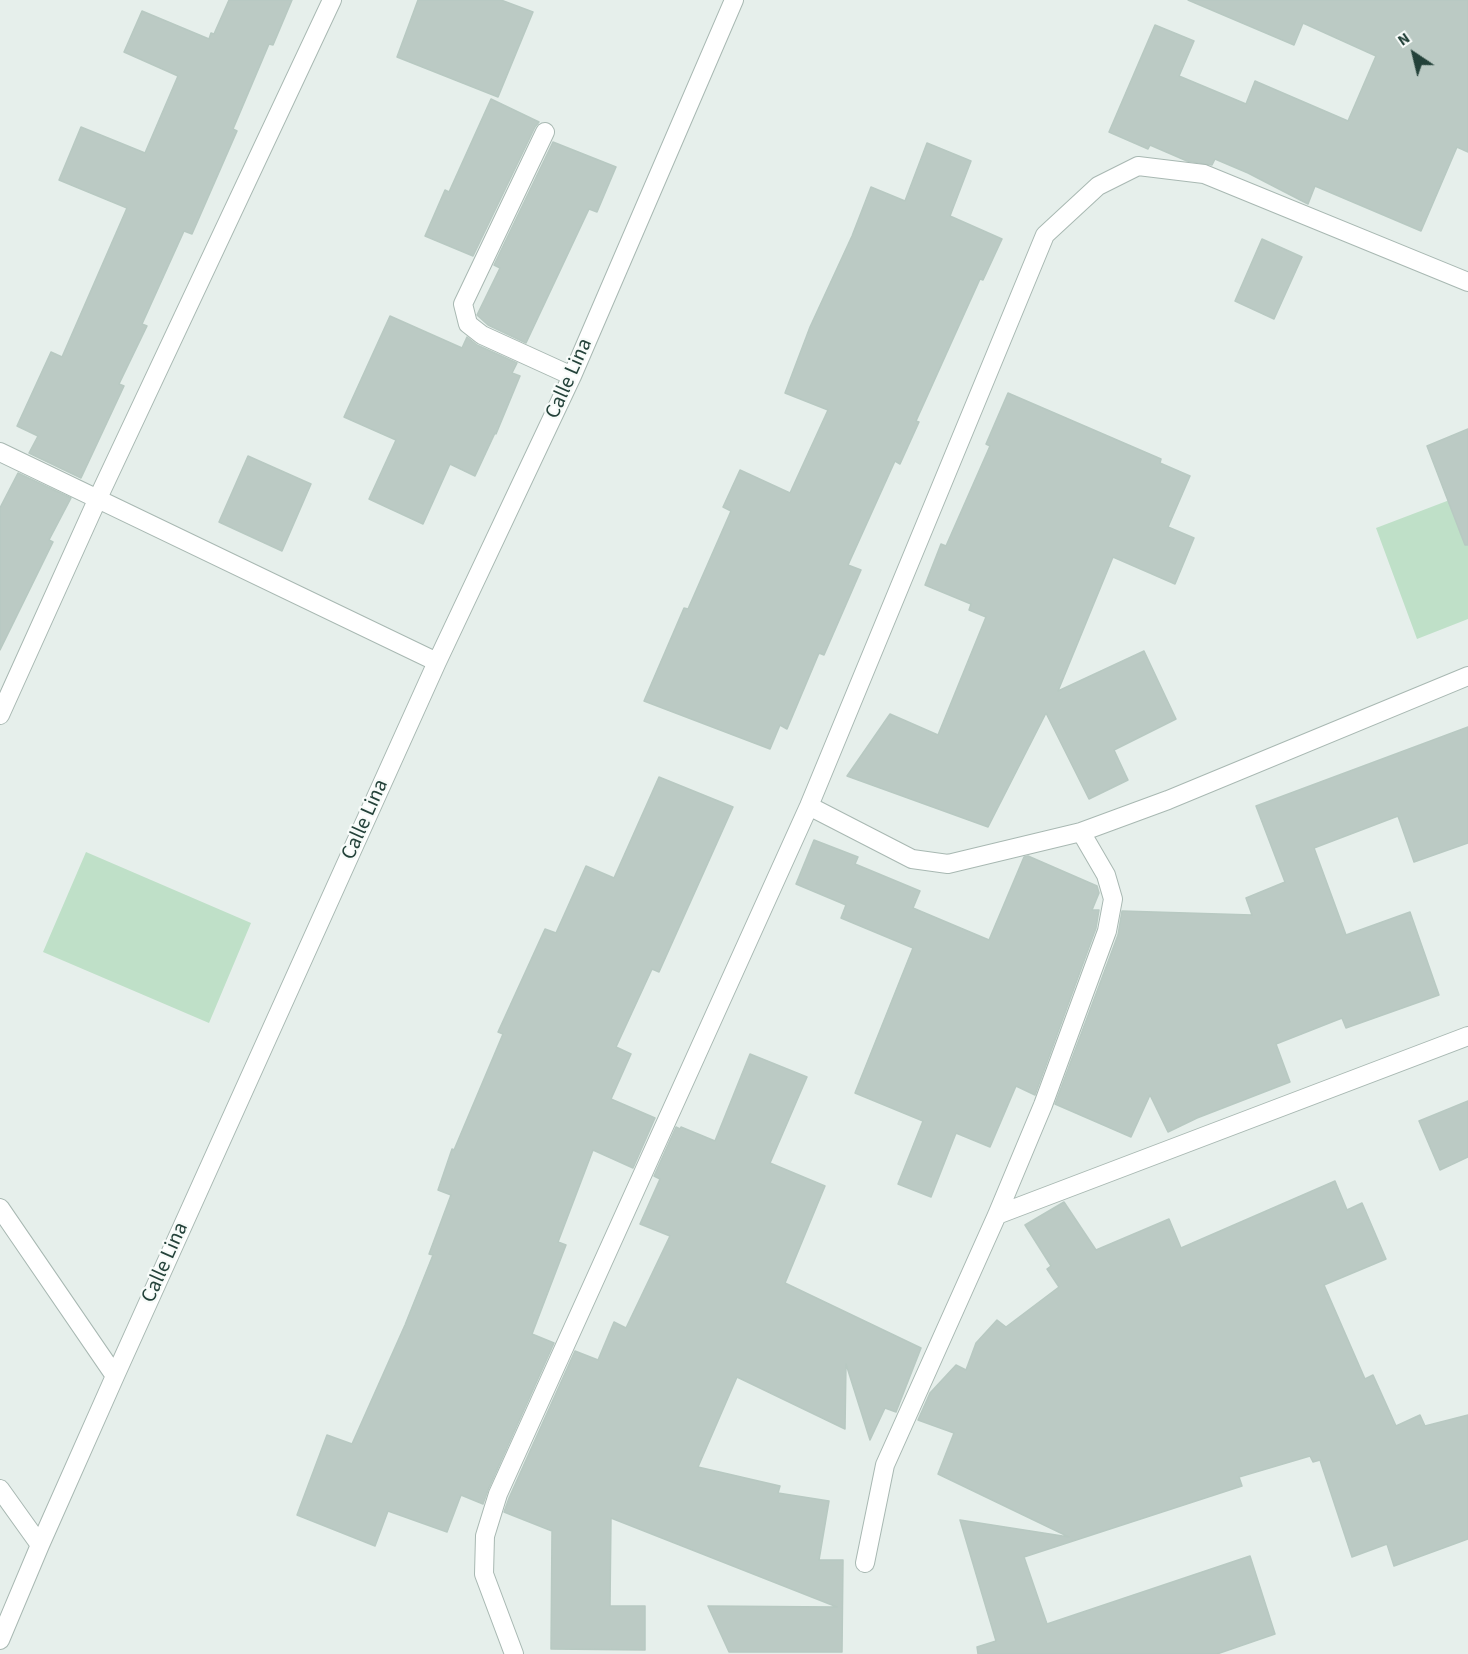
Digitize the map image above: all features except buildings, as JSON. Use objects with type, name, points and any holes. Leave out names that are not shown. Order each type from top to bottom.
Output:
[{"type":"street","points":[[0,715],[98,498],[332,0]]},
{"type":"street","name":"Calle Lina","points":[[0,1640],[115,1376],[437,662],[572,376],[734,0]]},
{"type":"street","points":[[545,132],[463,304],[468,324],[482,336],[572,376]]},
{"type":"street","points":[[514,1654],[484,1574],[485,1536],[498,1494],[809,806],[1045,235],[1098,186],[1138,166],[1204,174],[1468,282]]},
{"type":"street","points":[[0,452],[437,662]]},
{"type":"street","points":[[809,806],[912,859],[948,864],[1081,832],[1168,800],[1468,676]]},
{"type":"street","points":[[865,1563],[885,1465],[997,1215],[1043,1105],[1107,931],[1113,899],[1106,875],[1081,832]]},
{"type":"street","points":[[997,1215],[1468,1036]]},
{"type":"street","points":[[0,1208],[115,1376]]},
{"type":"street","points":[[0,1489],[40,1545]]},
{"type":"green space","points":[[1468,493],[1468,619],[1417,639],[1376,528]]},
{"type":"green space","points":[[86,852],[251,923],[209,1023],[43,952]]}]
